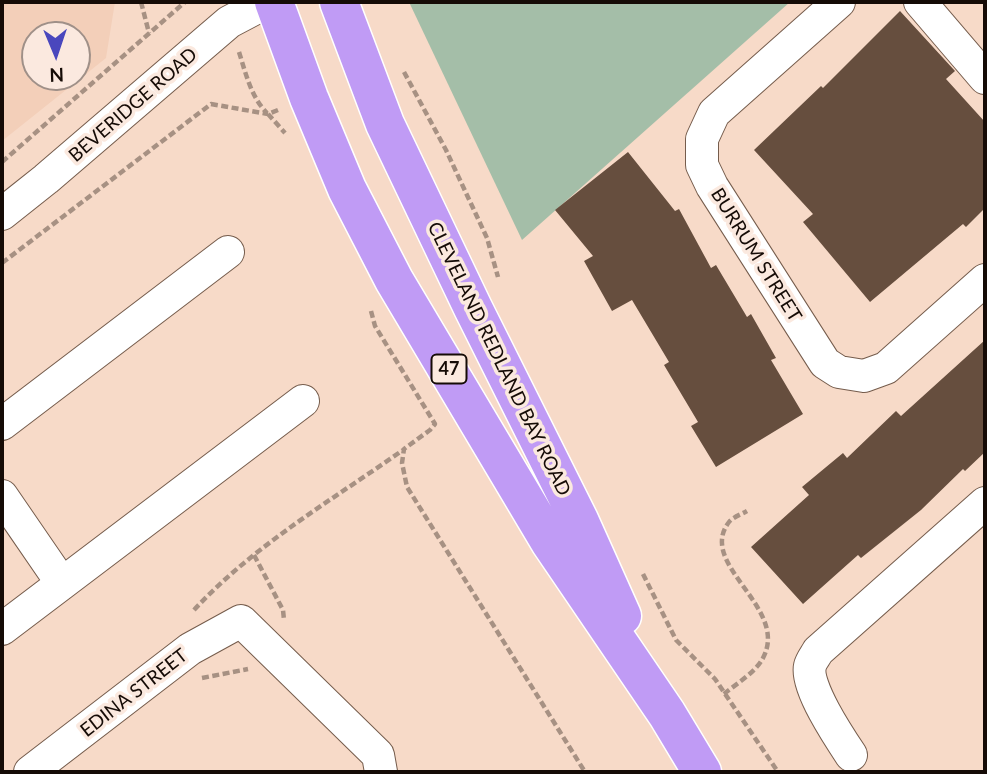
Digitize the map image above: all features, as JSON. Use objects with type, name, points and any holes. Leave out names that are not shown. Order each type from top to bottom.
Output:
[{"type":"highway","name":"CLEVELAND REDLAND BAY ROAD","points":[[274,2],[309,99],[347,189],[394,280],[550,542],[667,714],[702,772]]},
{"type":"highway","name":"CLEVELAND REDLAND BAY ROAD","points":[[339,2],[385,124],[579,520],[667,714]]},
{"type":"street","name":"BEVERIDGE ROAD","points":[[2,214],[46,180],[229,22],[267,2]]},
{"type":"street","name":"BURRUM STREET","points":[[839,2],[714,113],[702,139],[702,165],[712,186],[825,363],[839,372],[864,376],[886,368],[985,280]]},
{"type":"street","points":[[920,2],[985,78]]},
{"type":"street","points":[[2,424],[228,252]]},
{"type":"street","points":[[2,629],[303,401]]},
{"type":"street","points":[[2,496],[61,582]]},
{"type":"street","points":[[851,755],[831,724],[812,686],[809,667],[818,651],[985,503]]},
{"type":"street","name":"EDINA STREET","points":[[30,772],[190,649],[241,621],[378,755],[381,772]]},
{"type":"path","points":[[142,2],[149,33]]},
{"type":"path","points":[[2,162],[185,2]]},
{"type":"path","points":[[229,22],[253,95],[259,105],[284,130],[290,143]]},
{"type":"path","points":[[402,67],[446,150],[487,238],[499,284]]},
{"type":"path","points":[[2,263],[211,104],[268,114],[280,110]]},
{"type":"path","points":[[185,620],[213,590],[254,555],[435,424],[375,326],[370,308]]},
{"type":"path","points":[[404,449],[402,463],[412,498],[585,772]]},
{"type":"path","points":[[724,694],[762,660],[768,645],[768,629],[764,620],[725,558],[721,540],[729,521],[747,511]]},
{"type":"path","points":[[639,566],[676,640],[715,679],[778,772]]},
{"type":"shaded area","points":[[2,2],[115,2],[106,58],[91,70],[91,21],[21,21],[21,91],[65,91],[2,141]]},
{"type":"green space","points":[[409,2],[790,2],[522,240]]},
{"type":"building","points":[[900,11],[955,71],[946,79],[985,122],[985,208],[966,227],[963,224],[870,302],[803,222],[813,214],[754,150],[821,86],[823,88]]},
{"type":"building","points":[[628,152],[675,211],[679,209],[711,268],[716,265],[747,317],[751,314],[776,358],[771,360],[803,414],[716,467],[691,426],[698,422],[664,365],[669,362],[632,300],[612,311],[584,261],[593,256],[555,210]]},
{"type":"building","points":[[985,340],[985,452],[965,471],[963,469],[921,510],[861,558],[858,555],[803,604],[751,547],[809,495],[802,487],[843,453],[847,458],[896,411],[901,416]]}]
